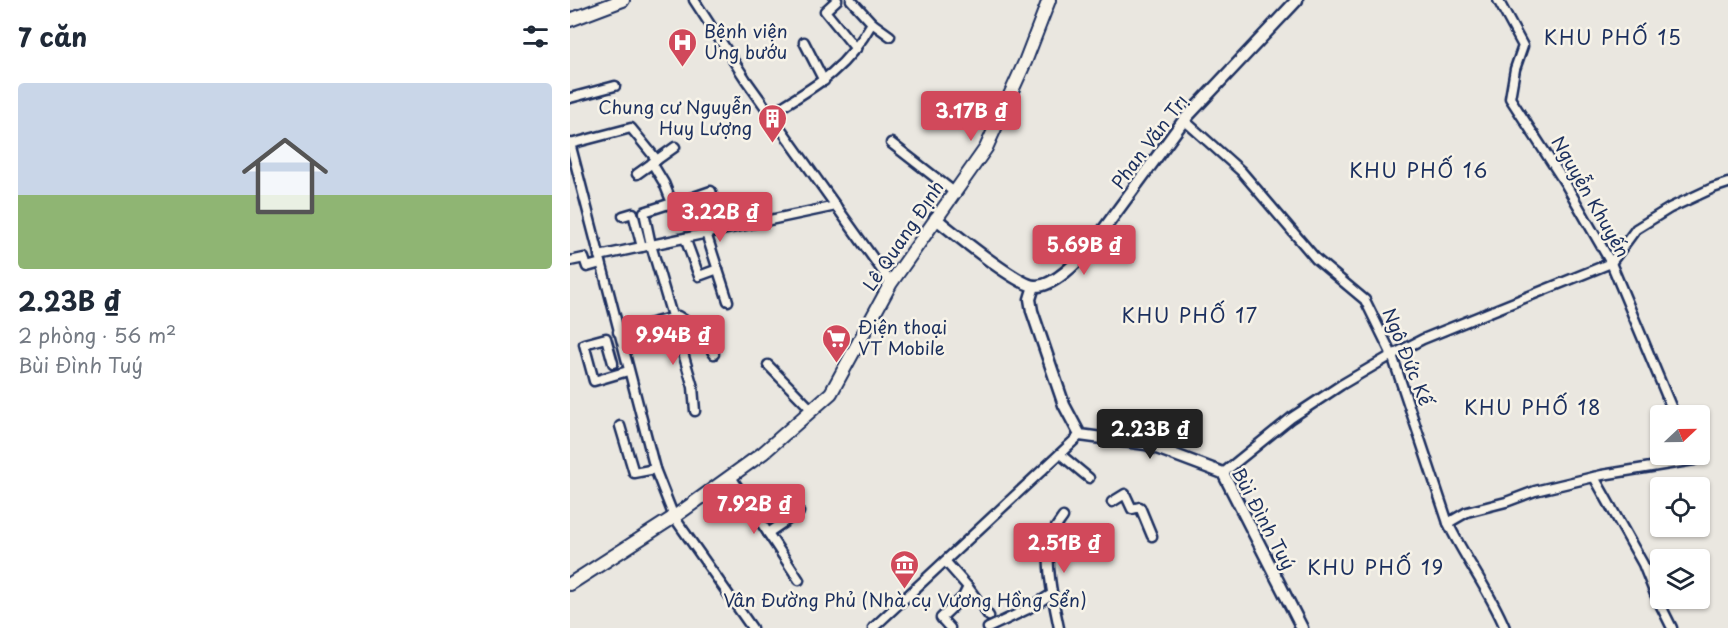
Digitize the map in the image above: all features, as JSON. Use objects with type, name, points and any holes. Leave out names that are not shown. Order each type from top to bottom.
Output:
[{"type":"main road","points":[[570,20],[623,0]]},
{"type":"main road","name":"Lê Quang Định","points":[[570,584],[731,477],[763,453],[831,393],[891,283],[986,148],[1025,62],[1049,0]]},
{"type":"street","points":[[694,0],[770,114],[891,283]]},
{"type":"street","points":[[837,0],[825,11],[856,49]]},
{"type":"street","points":[[850,0],[872,23],[890,36]]},
{"type":"street","name":"Phan Văn Trị","points":[[1034,286],[1051,281],[1073,267],[1095,243],[1184,120],[1297,0]]},
{"type":"street","name":"Nguyễn Khuyến","points":[[1498,0],[1523,46],[1515,69],[1510,98],[1565,183],[1611,264],[1670,405]]},
{"type":"street","points":[[770,114],[824,81],[856,49],[872,23]]},
{"type":"street","points":[[804,42],[824,81]]},
{"type":"street","points":[[570,98],[615,86]]},
{"type":"street","name":"Ngô Đức Kế","points":[[1184,120],[1240,171],[1316,259],[1365,300],[1392,355],[1449,523],[1505,628]]},
{"type":"street","points":[[647,246],[644,212],[672,203],[654,161],[632,128],[570,143],[628,371],[656,469],[674,517],[752,628]]},
{"type":"street","points":[[891,143],[954,192]]},
{"type":"street","points":[[637,174],[675,147]]},
{"type":"street","points":[[1223,473],[1292,418],[1341,385],[1392,355],[1423,339],[1611,264],[1636,229],[1670,208],[1728,183]]},
{"type":"street","points":[[688,199],[711,191],[723,229]]},
{"type":"street","points":[[570,261],[584,258],[587,267],[600,259],[647,246],[836,206]]},
{"type":"street","points":[[623,216],[633,213],[647,246],[693,387],[695,411]]},
{"type":"street","points":[[873,628],[1080,435],[1064,405],[1032,311],[1030,299],[1034,286],[1023,282],[995,264],[935,218]]},
{"type":"street","points":[[706,233],[728,301]]},
{"type":"street","points":[[685,238],[699,276],[718,269]]},
{"type":"street","points":[[618,332],[678,316],[689,322],[704,337],[714,354]]},
{"type":"street","points":[[613,363],[606,338],[584,344],[594,381],[628,371]]},
{"type":"street","points":[[768,364],[812,410]]},
{"type":"street","points":[[620,426],[634,473],[656,469]]},
{"type":"street","name":"Bùi Đình Tuý","points":[[1080,435],[1146,444],[1223,473],[1302,628]]},
{"type":"street","points":[[1060,454],[1089,478]]},
{"type":"street","points":[[1449,523],[1467,512],[1506,502],[1535,490],[1653,465]]},
{"type":"street","points":[[731,477],[799,580]]},
{"type":"street","points":[[1594,477],[1643,564],[1654,594],[1672,628]]},
{"type":"street","points":[[1112,502],[1125,494],[1132,509],[1140,507],[1152,536]]},
{"type":"street","points":[[768,533],[799,512]]},
{"type":"street","points":[[1059,628],[1052,594],[1049,551],[1051,537],[1064,517]]},
{"type":"street","points":[[945,561],[989,616]]},
{"type":"street","points":[[950,628],[941,618],[963,597],[968,587]]},
{"type":"street","points":[[988,628],[1026,610],[1052,594]]},
{"type":"place","name":"Bệnh viện Ung bướu","points":[[683,68]]},
{"type":"place","name":"Chung cư Nguyễn Huy Lượng","points":[[773,144]]},
{"type":"place","name":"Điện thoại VT Mobile","points":[[837,364]]},
{"type":"place","name":"Vân Đường Phủ (Nhà cụ Vương Hồng Sển)","points":[[905,590]]},
{"type":"district","name":"KHU PHỐ 15","points":[[1613,38]]},
{"type":"district","name":"KHU PHỐ 16","points":[[1419,171]]},
{"type":"district","name":"KHU PHỐ 17","points":[[1190,316]]},
{"type":"district","name":"KHU PHỐ 18","points":[[1533,408]]},
{"type":"district","name":"KHU PHỐ 19","points":[[1376,568]]}]
